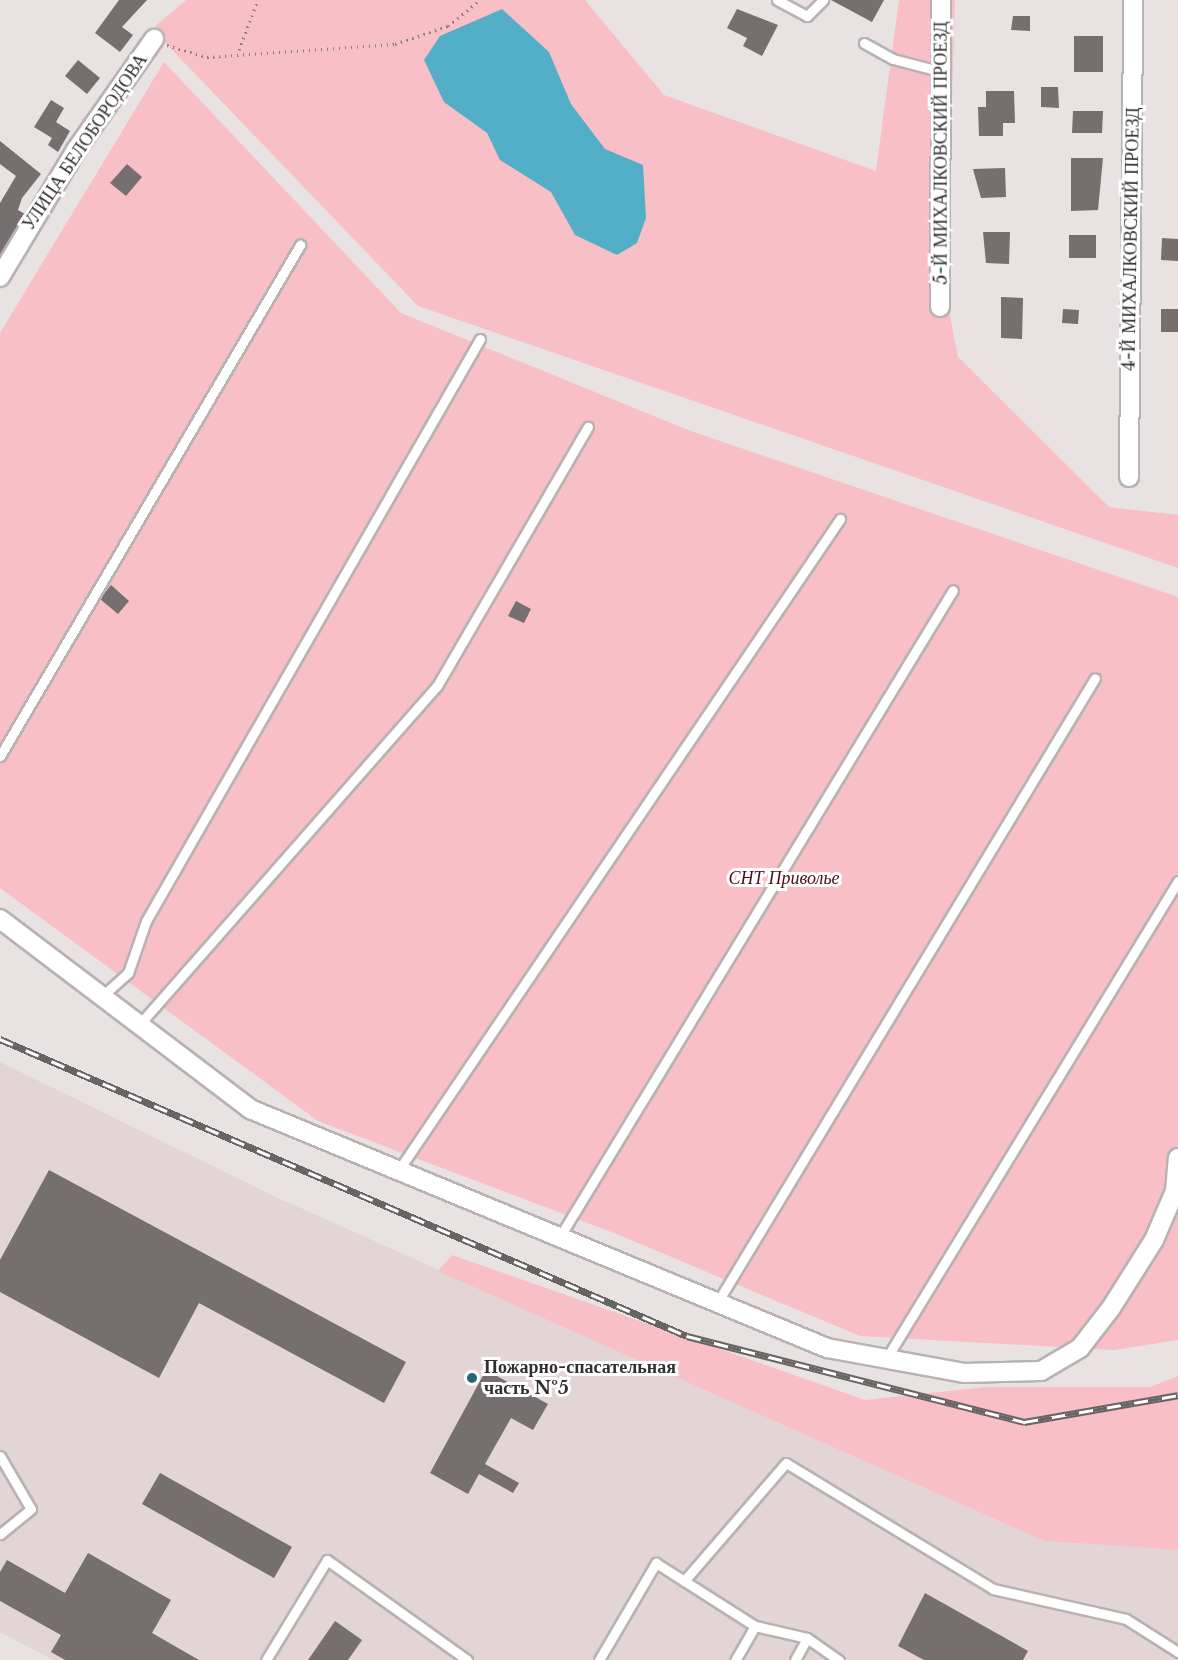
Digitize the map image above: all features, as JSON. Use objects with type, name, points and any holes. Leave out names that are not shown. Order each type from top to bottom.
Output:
[{"type":"street","name":"5-Й МИХАЛКОВСКИЙ ПРОЕЗД","points":[[940,307],[943,72],[941,0]]},
{"type":"street","name":"4-Й МИХАЛКОВСКИЙ ПРОЕЗД","points":[[1129,477],[1133,0]]},
{"type":"street","name":"УЛИЦА БЕЛОБОРОДОВА","points":[[0,277],[76,150],[154,39]]},
{"type":"street","points":[[0,919],[100,998],[250,1109],[827,1348],[964,1373],[1041,1371],[1080,1348],[1154,1240],[1175,1191],[1178,1158]]},
{"type":"lane","points":[[777,0],[807,16],[823,0]]},
{"type":"lane","points":[[864,43],[893,59],[943,72]]},
{"type":"lane","points":[[0,756],[300,245]]},
{"type":"lane","points":[[100,998],[128,973],[146,921],[480,339]]},
{"type":"lane","points":[[138,1026],[437,686],[588,427]]},
{"type":"lane","points":[[398,1171],[840,519]]},
{"type":"lane","points":[[559,1238],[953,590]]},
{"type":"lane","points":[[717,1303],[1095,678]]},
{"type":"lane","points":[[886,1359],[1178,881]]},
{"type":"lane","points":[[0,1456],[31,1509],[0,1534]]},
{"type":"lane","points":[[684,1581],[786,1462],[993,1588],[1126,1619],[1178,1652]]},
{"type":"lane","points":[[266,1660],[327,1560],[467,1660]]},
{"type":"lane","points":[[599,1660],[656,1563],[755,1626],[807,1638],[839,1660]]},
{"type":"lane","points":[[735,1660],[755,1626]]},
{"type":"lane","points":[[795,1660],[807,1638]]},
{"type":"path","points":[[237,51],[246,42],[258,0]]},
{"type":"path","points":[[154,39],[200,57],[237,51],[395,44],[448,26],[480,0]]},
{"type":"shaded area","points":[[0,1062],[276,1197],[1044,1541],[1178,1550],[1178,1660],[53,1660],[0,1632]]},
{"type":"green space","points":[[186,0],[585,0],[664,95],[876,171],[899,0],[955,0],[946,296],[958,357],[1109,507],[1178,515],[1178,568],[418,306],[152,29]]},
{"type":"green space","name":"СНТ Приволье","points":[[164,62],[401,313],[688,430],[1178,597],[1178,1340],[1114,1350],[860,1336],[614,1233],[318,1121],[0,888],[0,333]]},
{"type":"green space","points":[[452,1255],[865,1400],[986,1387],[1150,1387],[1178,1376],[1178,1550],[1044,1541],[438,1271]]},
{"type":"water","points":[[502,9],[549,52],[571,104],[605,149],[643,165],[646,218],[637,243],[617,255],[575,235],[551,192],[500,160],[487,133],[444,102],[424,60],[440,36]]},
{"type":"building","points":[[119,0],[147,0],[122,27],[133,35],[120,52],[95,33]]},
{"type":"building","points":[[831,0],[884,0],[872,22]]},
{"type":"building","points":[[737,9],[778,25],[762,56],[743,46],[747,38],[727,28]]},
{"type":"building","points":[[1013,16],[1030,16],[1030,31],[1011,30]]},
{"type":"building","points":[[1074,36],[1103,36],[1103,72],[1074,72]]},
{"type":"building","points":[[78,60],[100,78],[87,94],[65,76]]},
{"type":"building","points":[[1041,87],[1058,87],[1059,108],[1041,107]]},
{"type":"building","points":[[986,91],[1014,91],[1015,123],[1003,123],[1003,136],[979,136],[978,107],[986,107]]},
{"type":"building","points":[[51,100],[64,108],[56,122],[70,131],[58,152],[48,145],[52,138],[34,127]]},
{"type":"building","points":[[1073,111],[1103,111],[1102,133],[1072,133]]},
{"type":"building","points":[[0,141],[41,174],[22,198],[18,210],[25,214],[0,255],[0,203],[16,176],[0,164]]},
{"type":"building","points":[[1071,158],[1103,158],[1098,210],[1071,211]]},
{"type":"building","points":[[127,164],[142,177],[126,196],[110,183]]},
{"type":"building","points":[[1005,168],[1006,197],[981,198],[973,169]]},
{"type":"building","points":[[983,232],[1010,232],[1009,264],[986,263]]},
{"type":"building","points":[[1069,235],[1096,235],[1096,258],[1069,258]]},
{"type":"building","points":[[1162,238],[1178,239],[1178,261],[1161,260]]},
{"type":"building","points":[[1001,297],[1023,298],[1022,339],[1001,338]]},
{"type":"building","points":[[1063,309],[1079,310],[1078,324],[1062,323]]},
{"type":"building","points":[[1161,309],[1178,309],[1178,332],[1161,332]]},
{"type":"building","points":[[111,585],[129,601],[118,614],[100,599]]},
{"type":"building","points":[[516,601],[531,609],[524,623],[508,616]]},
{"type":"building","points":[[49,1170],[406,1362],[384,1403],[199,1303],[159,1378],[0,1292],[0,1260]]},
{"type":"building","points":[[486,1370],[548,1404],[533,1430],[511,1418],[485,1464],[519,1483],[513,1493],[479,1474],[468,1494],[430,1473]]},
{"type":"building","points":[[160,1473],[292,1547],[274,1578],[142,1504]]},
{"type":"building","points":[[88,1553],[171,1600],[152,1633],[199,1660],[65,1660],[51,1652],[61,1635],[0,1601],[0,1572],[7,1560],[65,1593]]},
{"type":"building","points":[[925,1593],[1028,1651],[1023,1660],[924,1660],[898,1646]]},
{"type":"building","points":[[335,1621],[362,1640],[348,1660],[308,1660]]},
{"type":"railway","points":[[0,1039],[687,1336],[1024,1422],[1178,1395]]},
{"type":"place","name":"Пожарно-спасательная часть №5","points":[[472,1378]]}]
